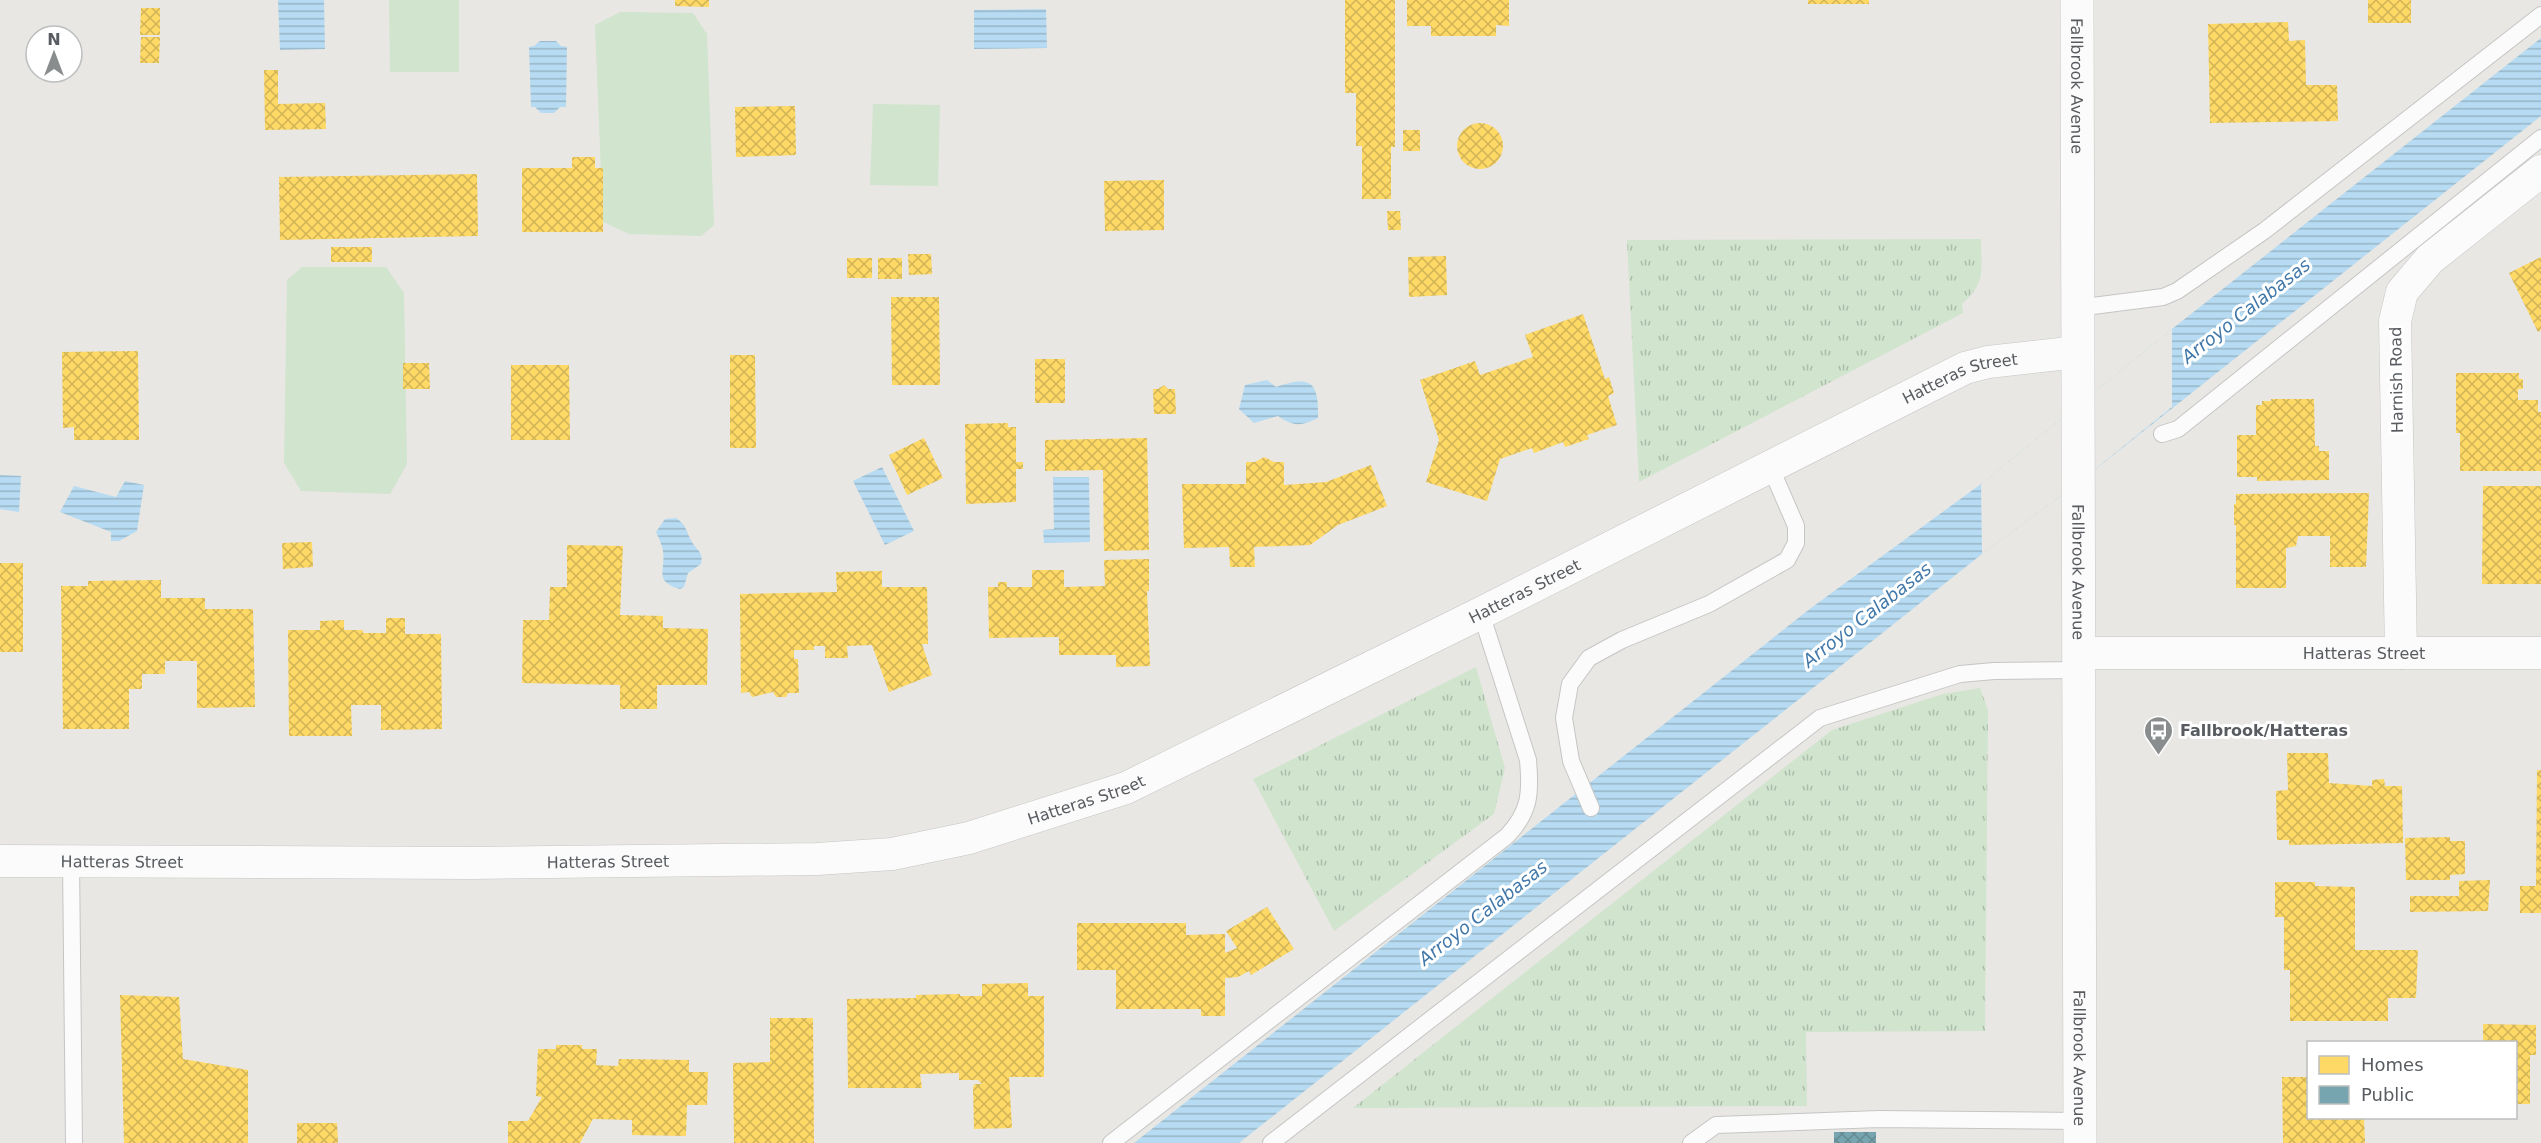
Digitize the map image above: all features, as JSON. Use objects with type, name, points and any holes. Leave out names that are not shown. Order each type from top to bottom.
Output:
[{"type":"main road","name":"Fallbrook Avenue","points":[[2077,0],[2080,1132]]},
{"type":"street","name":"Harnish Road","points":[[2401,653],[2395,321],[2402,292],[2430,259],[2541,171]]},
{"type":"street","name":"Hatteras Street","points":[[0,861],[472,863],[817,859],[892,854],[969,838],[1126,788],[1481,613],[1965,368],[1988,362],[2077,352]]},
{"type":"street","name":"Hatteras Street","points":[[2079,662],[2401,653],[2541,653]]},
{"type":"lane","points":[[2077,308],[2163,297],[2177,291],[2264,231],[2541,15]]},
{"type":"lane","points":[[2162,434],[2178,429],[2541,138]]},
{"type":"lane","points":[[1591,808],[1571,761],[1569,750],[1564,718],[1570,684],[1589,658],[1622,640],[1709,604],[1787,560],[1796,543],[1796,526],[1770,466]]},
{"type":"lane","points":[[1111,1143],[1507,836],[1520,823],[1528,804],[1530,784],[1528,760],[1481,613]]},
{"type":"lane","points":[[1271,1143],[1820,718],[1960,674],[2079,662]]},
{"type":"lane","points":[[71,861],[74,1143]]},
{"type":"lane","points":[[1691,1143],[1716,1125],[1879,1119],[2080,1132]]},
{"type":"green space","points":[[389,0],[459,0],[459,72],[390,72]]},
{"type":"green space","points":[[620,12],[693,13],[707,34],[714,225],[701,236],[629,234],[603,222],[595,25]]},
{"type":"green space","points":[[873,104],[940,105],[938,186],[870,185]]},
{"type":"green space","points":[[1981,239],[1981,275],[1976,289],[1962,304],[1963,313],[1639,482],[1627,240]]},
{"type":"green space","points":[[302,267],[386,267],[404,293],[407,464],[390,494],[301,491],[284,463],[287,280]]},
{"type":"green space","points":[[1476,667],[1505,768],[1494,814],[1334,931],[1253,779]]},
{"type":"green space","points":[[1980,688],[1988,710],[1985,1031],[1806,1032],[1807,1106],[1353,1108],[1832,730],[1943,694]]},
{"type":"water","points":[[278,0],[324,0],[325,49],[280,50]]},
{"type":"water","points":[[1046,9],[1047,48],[974,49],[974,10]]},
{"type":"water","name":"Arroyo Calabasas","points":[[2541,38],[2541,116],[2078,483],[1982,554],[1239,1143],[1134,1143],[1811,608],[1981,484],[2172,329]]},
{"type":"water","points":[[540,41],[556,41],[561,46],[567,47],[566,107],[560,107],[554,113],[541,113],[535,107],[531,107],[529,47]]},
{"type":"water","points":[[1267,380],[1276,387],[1297,382],[1310,384],[1317,396],[1318,418],[1298,424],[1278,416],[1254,423],[1239,409],[1245,385]]},
{"type":"water","points":[[882,467],[914,531],[885,545],[853,481]]},
{"type":"water","points":[[0,475],[21,476],[19,512],[0,509]]},
{"type":"water","points":[[1053,477],[1089,477],[1090,542],[1044,543],[1043,530],[1054,529]]},
{"type":"water","points":[[125,481],[144,485],[137,531],[119,541],[111,541],[111,532],[60,512],[74,486],[116,497]]},
{"type":"water","points":[[676,518],[684,526],[702,557],[701,564],[688,573],[684,587],[680,589],[666,582],[662,575],[663,551],[656,532],[665,519]]},
{"type":"pier","points":[[2172,329],[2172,407],[2078,483],[1982,554],[1981,484]]},
{"type":"building: Homes","points":[[675,0],[709,0],[709,7],[675,6]]},
{"type":"building: Homes","points":[[1345,0],[1395,0],[1395,147],[1391,147],[1391,199],[1362,199],[1362,146],[1356,146],[1356,93],[1345,93]]},
{"type":"building: Homes","points":[[1407,0],[1509,0],[1509,26],[1496,25],[1496,36],[1431,36],[1431,26],[1407,26]]},
{"type":"building: Homes","points":[[1808,0],[1869,0],[1869,4],[1808,4]]},
{"type":"building: Homes","points":[[2368,0],[2411,0],[2411,23],[2368,23]]},
{"type":"building: Homes","points":[[141,8],[160,8],[160,35],[140,35]]},
{"type":"building: Homes","points":[[2288,22],[2289,41],[2305,40],[2306,85],[2337,85],[2338,121],[2210,123],[2208,24]]},
{"type":"building: Homes","points":[[141,37],[160,37],[159,63],[140,63]]},
{"type":"building: Homes","points":[[264,70],[278,70],[278,104],[325,103],[326,129],[265,130]]},
{"type":"building: Homes","points":[[795,106],[796,155],[736,157],[735,107]]},
{"type":"building: Homes","points":[[1480,123],[1489,124],[1497,129],[1502,137],[1502,155],[1497,163],[1489,168],[1480,169],[1471,168],[1463,163],[1458,155],[1457,146],[1458,137],[1463,129],[1471,124]]},
{"type":"building: Homes","points":[[1403,130],[1420,130],[1420,151],[1403,151]]},
{"type":"building: Homes","points":[[572,157],[595,157],[595,168],[603,168],[603,232],[522,232],[522,168],[572,168]]},
{"type":"building: Homes","points":[[477,174],[478,236],[280,240],[279,177]]},
{"type":"building: Homes","points":[[1164,180],[1164,230],[1105,231],[1104,181]]},
{"type":"building: Homes","points":[[1387,211],[1400,211],[1401,230],[1388,230]]},
{"type":"building: Homes","points":[[331,247],[372,247],[372,262],[331,262]]},
{"type":"building: Homes","points":[[908,254],[931,254],[932,274],[909,275]]},
{"type":"building: Homes","points":[[1446,256],[1447,295],[1409,297],[1408,257]]},
{"type":"building: Homes","points":[[2541,257],[2541,330],[2538,332],[2509,273]]},
{"type":"building: Homes","points":[[847,258],[872,258],[872,278],[847,278]]},
{"type":"building: Homes","points":[[878,258],[902,258],[902,279],[878,279]]},
{"type":"building: Homes","points":[[891,297],[939,297],[940,385],[892,385]]},
{"type":"building: Homes","points":[[1583,314],[1605,379],[1609,377],[1614,393],[1608,396],[1617,425],[1587,435],[1589,439],[1565,447],[1563,442],[1534,453],[1532,448],[1500,459],[1487,501],[1426,482],[1439,440],[1420,380],[1475,361],[1480,375],[1533,357],[1525,335]]},
{"type":"building: Homes","points":[[138,351],[139,440],[74,440],[74,427],[63,428],[62,352]]},
{"type":"building: Homes","points":[[730,355],[755,355],[756,448],[730,448]]},
{"type":"building: Homes","points":[[1035,359],[1065,359],[1065,403],[1035,403]]},
{"type":"building: Homes","points":[[403,363],[429,363],[430,389],[403,389]]},
{"type":"building: Homes","points":[[511,365],[569,365],[570,440],[511,440]]},
{"type":"building: Homes","points":[[2456,373],[2519,373],[2519,379],[2523,379],[2523,389],[2518,389],[2518,400],[2538,400],[2538,412],[2541,412],[2541,471],[2460,471],[2460,433],[2456,433]]},
{"type":"building: Homes","points":[[1164,385],[1168,389],[1175,389],[1176,414],[1154,414],[1153,389]]},
{"type":"building: Homes","points":[[2271,399],[2314,399],[2315,446],[2319,446],[2319,451],[2329,451],[2329,480],[2257,481],[2257,477],[2237,477],[2237,435],[2256,435],[2256,405],[2262,405],[2262,401],[2271,401]]},
{"type":"building: Homes","points":[[1008,423],[1008,427],[1016,427],[1016,462],[1023,462],[1023,469],[1016,469],[1016,502],[966,504],[965,424]]},
{"type":"building: Homes","points":[[924,438],[943,478],[907,495],[889,455]]},
{"type":"building: Homes","points":[[1147,438],[1149,550],[1104,551],[1103,470],[1045,471],[1045,440]]},
{"type":"building: Homes","points":[[1264,457],[1274,462],[1284,462],[1284,485],[1326,482],[1371,465],[1387,506],[1338,525],[1310,545],[1254,547],[1255,567],[1230,567],[1229,547],[1184,548],[1182,484],[1246,484],[1246,462],[1255,462]]},
{"type":"building: Homes","points":[[2483,486],[2541,486],[2541,584],[2482,584]]},
{"type":"building: Homes","points":[[2369,493],[2366,567],[2330,567],[2330,536],[2298,536],[2296,546],[2286,548],[2286,588],[2236,588],[2234,504],[2236,504],[2236,494]]},
{"type":"building: Homes","points":[[312,542],[313,567],[283,569],[282,543]]},
{"type":"building: Homes","points":[[567,545],[623,546],[620,615],[663,616],[663,628],[708,629],[707,685],[657,685],[657,709],[620,709],[620,685],[522,683],[523,620],[549,620],[550,587],[567,587]]},
{"type":"building: Homes","points":[[1149,559],[1149,591],[1147,591],[1150,666],[1116,667],[1116,655],[1059,655],[1059,637],[989,638],[988,587],[998,587],[998,582],[1007,582],[1007,587],[1032,587],[1032,570],[1064,570],[1064,587],[1105,586],[1104,560]]},
{"type":"building: Homes","points":[[0,563],[23,563],[23,652],[0,652]]},
{"type":"building: Homes","points":[[882,571],[882,587],[927,587],[928,644],[922,644],[932,675],[889,692],[872,645],[847,646],[848,658],[825,658],[825,646],[814,646],[814,650],[794,650],[794,659],[798,659],[799,693],[788,693],[786,697],[776,697],[773,692],[752,697],[749,692],[741,693],[740,594],[837,592],[836,572]]},
{"type":"building: Homes","points":[[161,580],[161,598],[205,598],[205,609],[253,609],[255,707],[197,708],[197,661],[165,661],[165,674],[142,674],[142,689],[129,689],[129,729],[63,729],[61,586],[88,586],[88,581]]},
{"type":"building: Homes","points":[[386,618],[405,618],[405,634],[441,634],[442,729],[381,730],[381,705],[351,705],[352,736],[289,736],[288,630],[320,630],[320,621],[344,620],[344,630],[386,633]]},
{"type":"building: Homes","points":[[2287,753],[2328,753],[2329,783],[2372,786],[2372,780],[2384,779],[2385,786],[2402,786],[2403,843],[2289,845],[2289,840],[2277,840],[2276,791],[2288,790]]},
{"type":"building: Homes","points":[[2537,770],[2541,770],[2541,913],[2520,913],[2520,886],[2536,886]]},
{"type":"building: Homes","points":[[2450,837],[2450,841],[2465,841],[2465,874],[2450,875],[2450,880],[2406,880],[2405,838]]},
{"type":"building: Homes","points":[[2490,880],[2488,911],[2410,912],[2410,896],[2459,896],[2459,881]]},
{"type":"building: Homes","points":[[2275,882],[2315,882],[2315,886],[2355,887],[2355,950],[2418,950],[2416,998],[2388,998],[2388,1021],[2290,1021],[2290,970],[2284,970],[2284,917],[2275,917]]},
{"type":"building: Homes","points":[[1267,907],[1294,949],[1251,975],[1249,971],[1238,977],[1225,978],[1225,1016],[1201,1016],[1201,1009],[1116,1009],[1116,970],[1077,970],[1077,923],[1186,923],[1186,935],[1225,934],[1225,953],[1237,948],[1226,931]]},
{"type":"building: Homes","points":[[1028,983],[1028,996],[1044,996],[1044,1077],[1009,1077],[1012,1128],[974,1129],[973,1087],[975,1084],[982,1084],[978,1080],[959,1080],[959,1073],[920,1074],[922,1088],[848,1088],[847,999],[916,998],[916,995],[960,994],[960,996],[982,996],[982,984]]},
{"type":"building: Homes","points":[[120,995],[179,997],[183,1059],[248,1070],[248,1143],[124,1143]]},
{"type":"building: Homes","points":[[770,1018],[813,1018],[814,1143],[734,1143],[733,1063],[770,1062]]},
{"type":"building: Homes","points":[[2483,1024],[2536,1025],[2536,1055],[2530,1055],[2530,1104],[2517,1104],[2517,1041],[2483,1041]]},
{"type":"building: Homes","points":[[556,1045],[582,1045],[582,1049],[597,1049],[596,1065],[618,1066],[619,1059],[689,1060],[689,1072],[708,1072],[707,1105],[687,1105],[686,1136],[632,1135],[632,1120],[593,1119],[580,1143],[508,1143],[508,1121],[528,1121],[542,1097],[536,1096],[538,1049],[556,1049]]},
{"type":"building: Homes","points":[[2282,1077],[2307,1077],[2307,1119],[2364,1119],[2365,1143],[2283,1143]]},
{"type":"building: Homes","points":[[297,1123],[337,1123],[338,1143],[297,1143]]},
{"type":"building: Public","points":[[1834,1132],[1876,1132],[1876,1143],[1834,1143]]},
{"type":"place","name":"Fallbrook/Hatteras","points":[[2159,756]]}]
